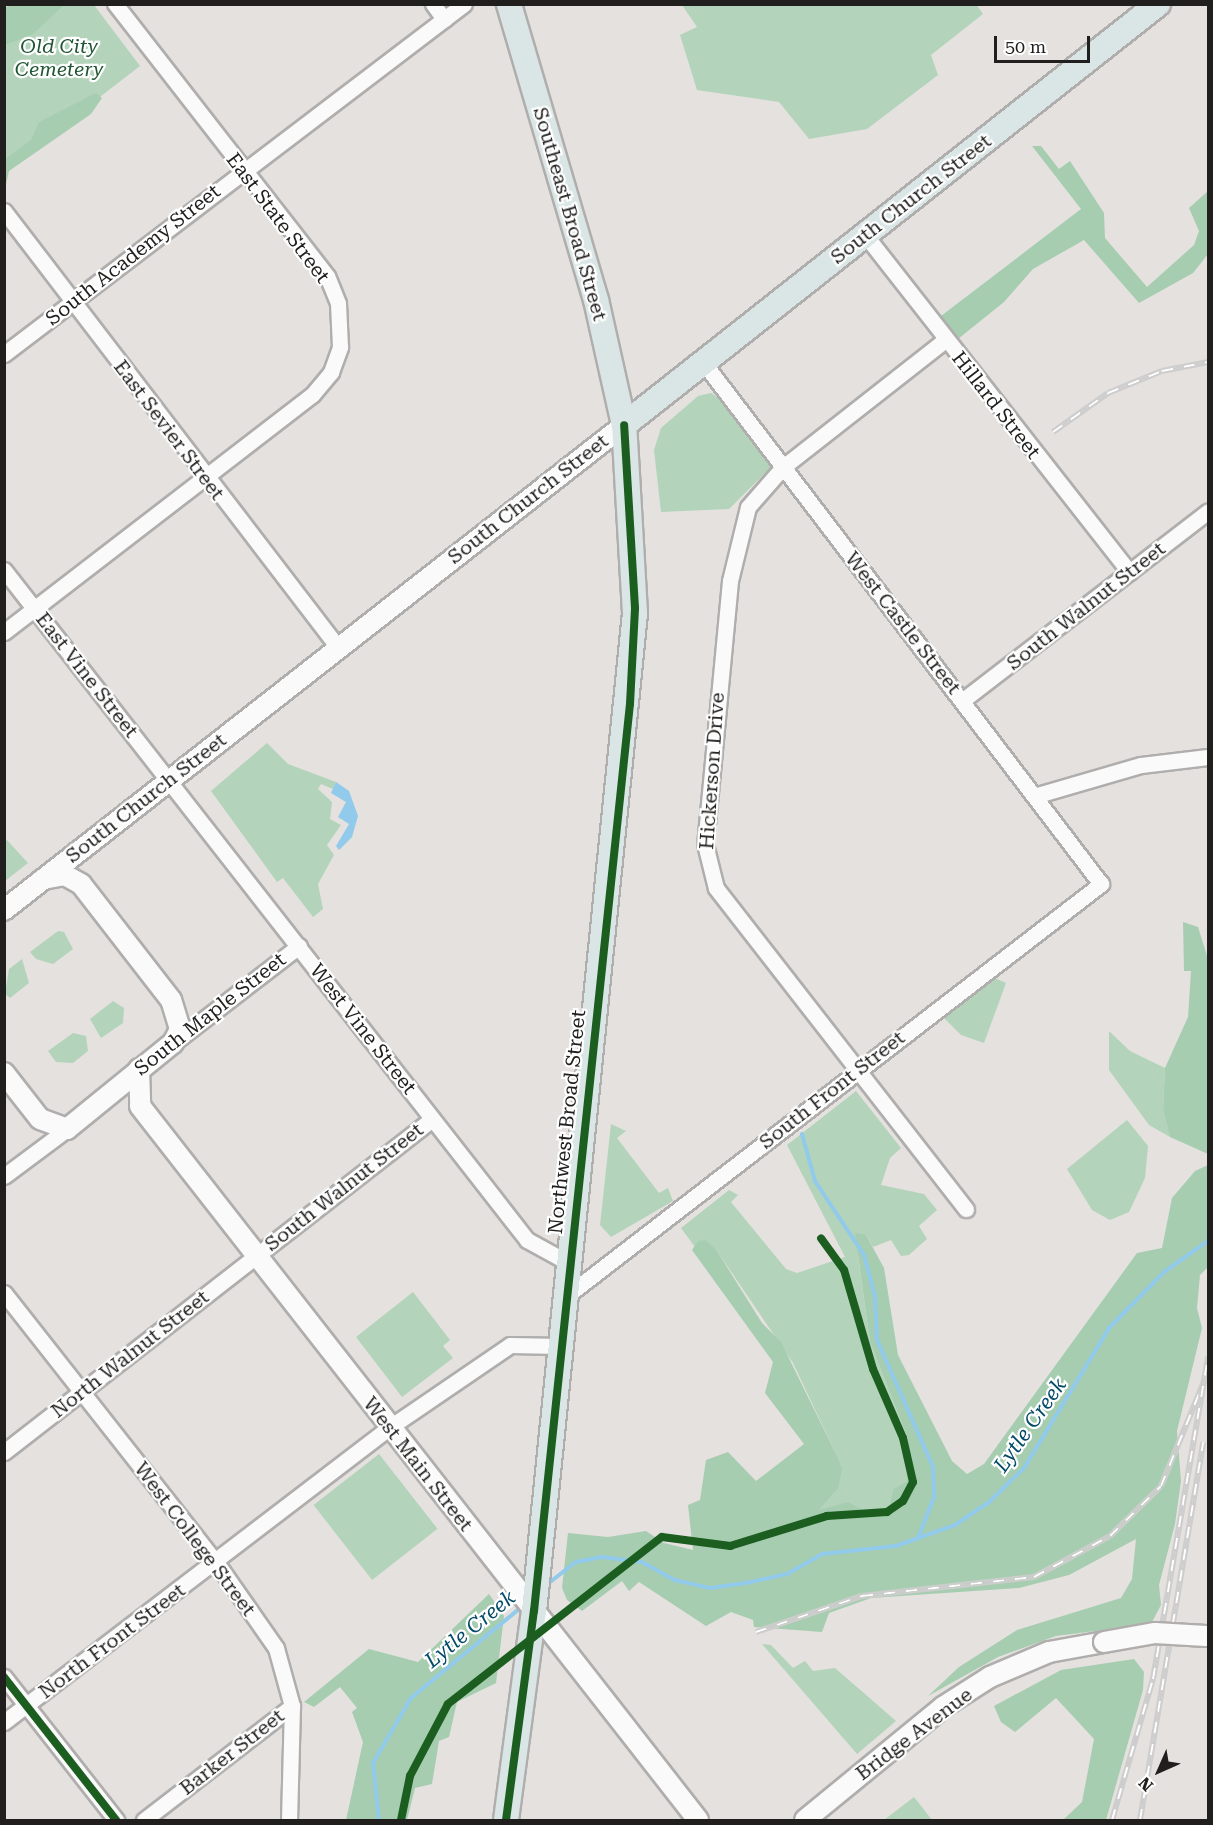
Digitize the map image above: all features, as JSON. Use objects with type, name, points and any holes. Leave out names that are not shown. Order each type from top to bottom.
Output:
[{"type":"main road","name":"Southeast Broad Street","points":[[509,4],[596,300],[624,425]]},
{"type":"main road","name":"South Church Street","points":[[624,425],[1158,4]]},
{"type":"main road","name":"Northwest Broad Street","points":[[506,1821],[537,1627],[538,1571],[568,1263],[631,681],[633,516],[624,425]]},
{"type":"street","name":"East State Street","points":[[4,632],[312,394],[331,372],[340,347],[338,303],[327,276],[115,4]]},
{"type":"street","points":[[433,4],[444,19]]},
{"type":"street","name":"South Academy Street","points":[[4,354],[464,4]]},
{"type":"street","name":"East Sevier Street","points":[[4,211],[71,302],[337,646]]},
{"type":"street","name":"Hillard Street","points":[[866,236],[945,340],[1129,572]]},
{"type":"street","name":"Hickerson Drive","points":[[945,340],[783,467],[748,507],[737,538],[715,703],[707,866],[720,893],[856,1073],[966,1209]]},
{"type":"street","name":"West Castle Street","points":[[704,362],[1101,884]]},
{"type":"street","name":"South Church Street","points":[[7,906],[169,781],[337,646],[624,425]]},
{"type":"street","name":"South Walnut Street","points":[[963,700],[1209,511]]},
{"type":"street","name":"East Vine Street","points":[[4,570],[169,781]]},
{"type":"street","points":[[1034,796],[1141,765],[1209,757]]},
{"type":"street","name":"West Vine Street","points":[[169,781],[527,1240],[568,1263]]},
{"type":"street","points":[[38,882],[65,875],[81,884],[171,999],[180,1019],[173,1043]]},
{"type":"street","name":"South Front Street","points":[[565,1297],[1101,884]]},
{"type":"street","name":"South Maple Street","points":[[67,1129],[139,1069],[299,946]]},
{"type":"street","points":[[104,1098],[140,1106],[139,1069]]},
{"type":"street","points":[[4,1073],[40,1119],[67,1129]]},
{"type":"street","name":"West Main Street","points":[[140,1106],[515,1588],[537,1627],[698,1821]]},
{"type":"street","name":"South Walnut Street","points":[[256,1256],[432,1119]]},
{"type":"street","points":[[4,1176],[67,1129]]},
{"type":"street","name":"North Walnut Street","points":[[4,1452],[256,1256]]},
{"type":"street","name":"West College Street","points":[[4,1293],[216,1562],[276,1648],[292,1706],[289,1821]]},
{"type":"street","points":[[390,1428],[510,1345],[560,1346]]},
{"type":"street","name":"North Front Street","points":[[4,1722],[390,1428]]},
{"type":"street","name":"Bridge Avenue","points":[[805,1821],[943,1707],[990,1677],[1049,1652],[1155,1633],[1207,1636]]},
{"type":"street","points":[[4,1677],[116,1821]]},
{"type":"street","name":"Barker Street","points":[[144,1821],[292,1706]]},
{"type":"green space","points":[[976,4],[983,14],[931,55],[938,75],[867,129],[809,139],[779,102],[697,90],[680,35],[697,27],[682,5]]},
{"type":"green space","name":"Old City Cemetery","points":[[32,5],[94,5],[140,66],[5,170],[4,22]]},
{"type":"green space","points":[[64,5],[33,34],[5,45],[5,7]]},
{"type":"green space","points":[[96,93],[102,98],[91,114],[9,171],[5,189],[5,159],[31,140],[39,122]]},
{"type":"green space","points":[[1032,146],[1041,146],[1059,169],[1070,161],[1104,213],[1105,238],[1147,287],[1194,245],[1199,231],[1189,208],[1208,191],[1208,254],[1193,273],[1139,303],[1084,240],[1033,269],[1004,302],[958,339],[941,316],[1081,209]]},
{"type":"green space","points":[[711,393],[722,400],[771,467],[729,509],[661,512],[654,450],[661,428],[698,396]]},
{"type":"green space","points":[[267,743],[288,764],[336,782],[333,789],[321,784],[318,789],[332,802],[330,819],[341,825],[327,845],[334,855],[318,884],[323,909],[313,917],[283,878],[277,882],[211,791]]},
{"type":"green space","points":[[7,840],[28,863],[5,881],[5,842]]},
{"type":"green space","points":[[1183,922],[1198,927],[1208,959],[1208,1154],[1170,1137],[1163,1110],[1165,1068],[1188,1017],[1191,971],[1184,971]]},
{"type":"green space","points":[[58,931],[64,932],[73,949],[53,964],[36,959],[30,952]]},
{"type":"green space","points":[[22,959],[29,983],[10,998],[5,994],[9,969]]},
{"type":"green space","points":[[995,978],[1006,983],[984,1043],[961,1035],[944,1018]]},
{"type":"green space","points":[[113,1001],[124,1008],[123,1023],[101,1038],[90,1019]]},
{"type":"green space","points":[[1109,1031],[1130,1051],[1165,1068],[1163,1110],[1170,1137],[1149,1125],[1109,1070]]},
{"type":"green space","points":[[73,1033],[86,1036],[88,1051],[73,1063],[56,1062],[48,1051]]},
{"type":"green space","points":[[856,1091],[901,1148],[890,1158],[881,1185],[924,1194],[937,1210],[919,1226],[927,1239],[909,1255],[901,1256],[891,1240],[873,1247],[866,1235],[858,1256],[870,1342],[908,1439],[907,1481],[893,1489],[889,1506],[876,1517],[861,1509],[818,1511],[838,1489],[836,1454],[793,1363],[717,1251],[698,1241],[695,1247],[681,1228],[729,1190],[738,1195],[731,1202],[786,1269],[797,1273],[845,1257],[787,1145]]},
{"type":"green space","points":[[1127,1120],[1148,1146],[1145,1178],[1129,1212],[1110,1220],[1092,1210],[1067,1169]]},
{"type":"green space","points":[[611,1124],[626,1131],[617,1138],[659,1193],[668,1188],[673,1201],[611,1237],[600,1225]]},
{"type":"green space","points":[[1208,1165],[1208,1267],[1200,1275],[1197,1308],[1202,1328],[1177,1431],[1181,1481],[1175,1524],[1159,1585],[1161,1605],[1151,1624],[1056,1636],[998,1657],[928,1696],[959,1667],[1017,1630],[1121,1598],[1132,1579],[1136,1539],[1069,1575],[1019,1588],[871,1598],[829,1613],[822,1632],[754,1627],[753,1620],[731,1612],[706,1626],[639,1582],[629,1591],[622,1581],[582,1611],[567,1600],[562,1588],[568,1533],[608,1537],[646,1531],[664,1543],[693,1550],[688,1505],[700,1500],[706,1460],[728,1452],[756,1481],[804,1444],[765,1393],[773,1362],[692,1250],[698,1241],[706,1240],[717,1251],[762,1323],[781,1342],[836,1454],[842,1469],[838,1489],[819,1510],[848,1502],[876,1517],[889,1506],[893,1489],[907,1481],[908,1439],[870,1342],[855,1233],[866,1235],[884,1268],[898,1355],[952,1461],[967,1474],[984,1464],[1137,1253],[1162,1248],[1172,1198],[1195,1171]]},
{"type":"green space","points":[[413,1292],[450,1340],[443,1346],[453,1358],[402,1397],[356,1337]]},
{"type":"green space","points":[[379,1454],[437,1529],[372,1580],[314,1505]]},
{"type":"green space","points":[[489,1594],[504,1616],[496,1683],[457,1702],[449,1737],[439,1741],[432,1784],[415,1788],[407,1820],[346,1820],[363,1742],[352,1712],[357,1708],[340,1687],[314,1707],[304,1702],[369,1649],[418,1662]]},
{"type":"green space","points":[[762,1644],[771,1645],[793,1668],[805,1661],[813,1671],[835,1668],[896,1721],[857,1754]]},
{"type":"green space","points":[[1134,1659],[1144,1672],[1143,1690],[1106,1820],[1063,1820],[1082,1802],[1094,1739],[1056,1698],[1015,1732],[1001,1722],[994,1706],[1061,1670]]},
{"type":"green space","points":[[914,1797],[932,1820],[884,1820]]},
{"type":"water","points":[[336,782],[349,791],[358,816],[352,837],[339,850],[336,846],[349,824],[338,817],[346,802],[331,793]]},
{"type":"waterway","points":[[802,1134],[815,1181],[864,1255],[875,1297],[877,1340],[933,1467],[934,1497],[918,1538]]},
{"type":"waterway","name":"Lytle Creek","points":[[545,1586],[576,1562],[602,1557],[642,1562],[675,1580],[710,1588],[746,1583],[787,1574],[822,1554],[896,1546],[955,1525],[988,1503],[1024,1468],[1109,1328],[1164,1272],[1208,1241]]},
{"type":"waterway","name":"Lytle Creek","points":[[379,1820],[373,1763],[411,1698],[524,1605]]},
{"type":"railway","points":[[1053,432],[1108,393],[1162,371],[1208,362]]},
{"type":"railway","points":[[1112,1820],[1153,1679],[1208,1357]]},
{"type":"railway","points":[[756,1632],[862,1596],[1034,1577],[1110,1536],[1161,1486],[1205,1379]]},
{"type":"railway","points":[[1140,1820],[1203,1442]]},
{"type":"cycle path","points":[[506,1820],[534,1611],[630,704],[635,608],[624,425]]},
{"type":"cycle path","points":[[401,1820],[410,1776],[448,1704],[662,1537],[730,1546],[827,1516],[887,1512],[903,1501],[913,1482],[903,1438],[873,1369],[844,1270],[821,1238]]},
{"type":"cycle path","points":[[4,1677],[116,1820]]}]
